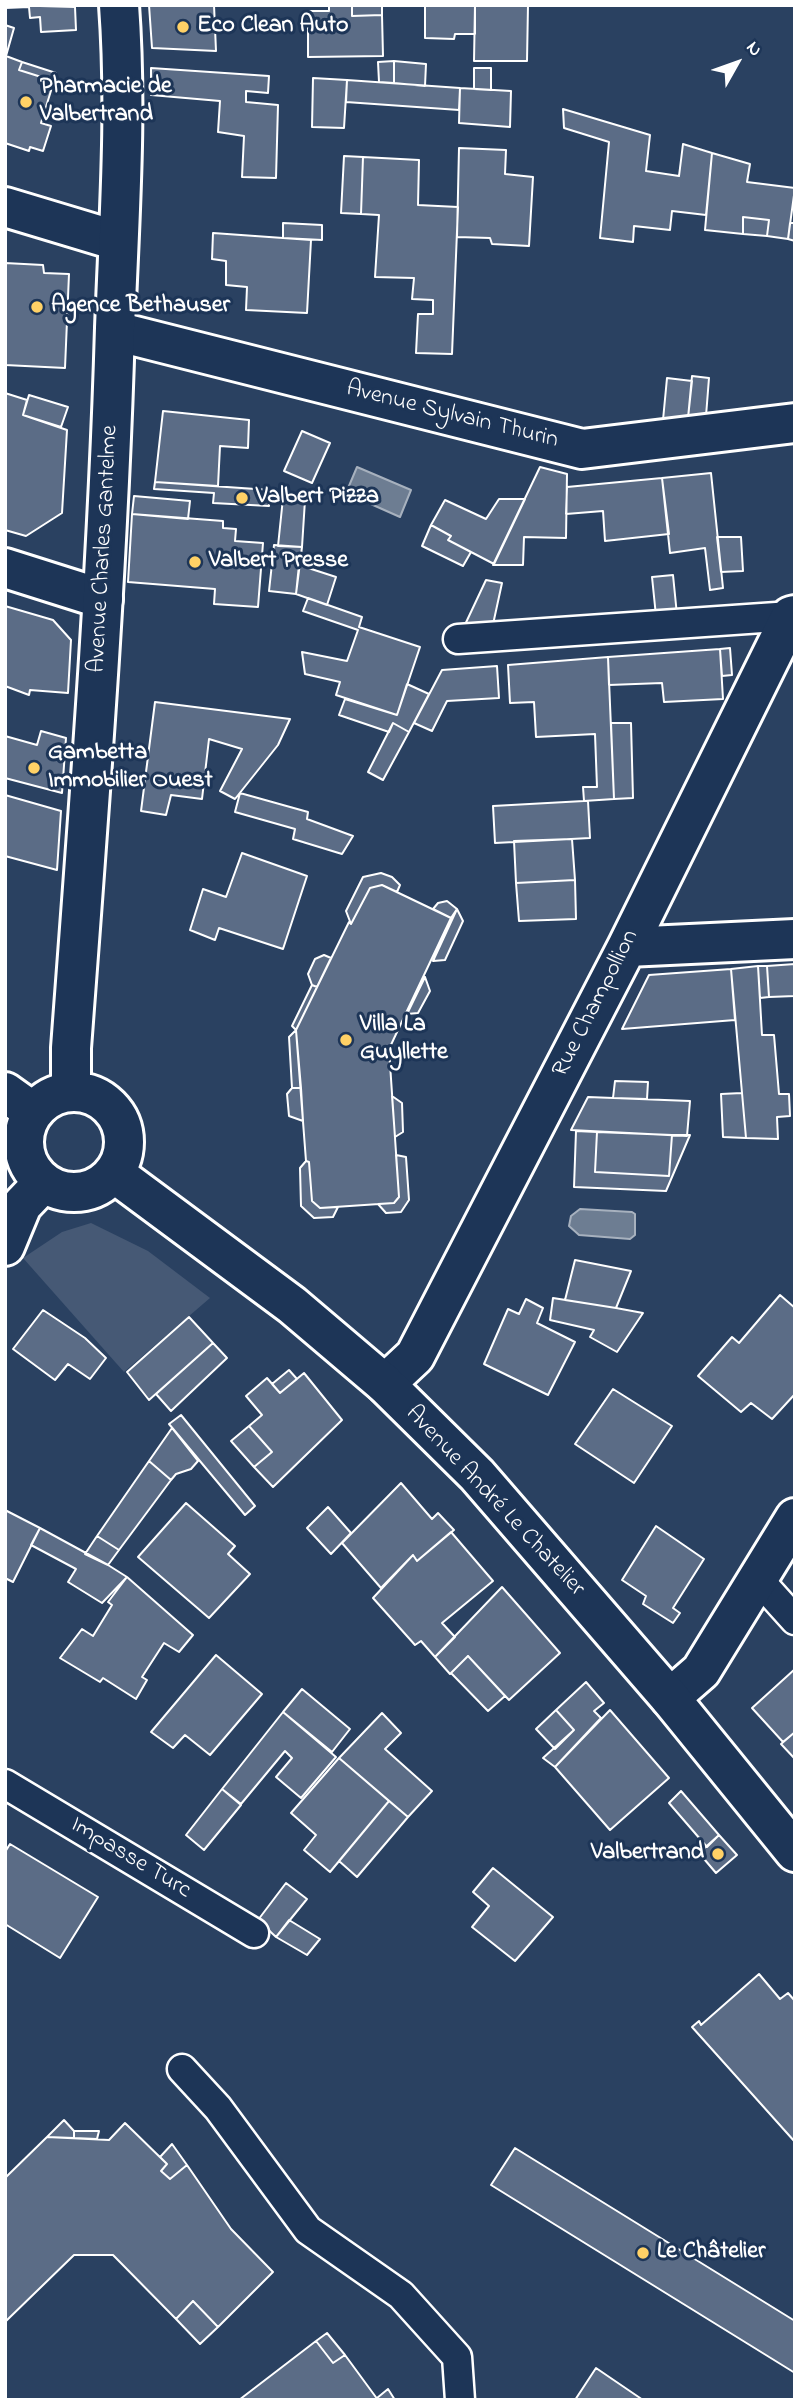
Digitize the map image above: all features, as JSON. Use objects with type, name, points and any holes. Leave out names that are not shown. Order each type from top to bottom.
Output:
[{"type":"street","name":"Avenue Charles Gantelme","points":[[71,1091],[71,1048],[103,599],[115,331],[124,72],[119,5]]},
{"type":"street","points":[[5,207],[118,241]]},
{"type":"street","name":"Avenue Sylvain Thurin","points":[[115,331],[582,449],[795,424]]},
{"type":"street","points":[[5,568],[103,599]]},
{"type":"street","name":"Rue Champollion","points":[[385,1384],[415,1356],[627,947],[793,615]]},
{"type":"street","points":[[627,947],[795,939]]},
{"type":"street","points":[[71,1091],[90,1094],[107,1103],[119,1118],[125,1137],[123,1156],[114,1173],[103,1184],[81,1192],[58,1190],[33,1172],[25,1150],[26,1126],[19,1102],[71,1091]]},
{"type":"street","name":"Avenue André Le Chatelier","points":[[114,1173],[292,1305],[385,1384],[477,1475],[670,1698],[795,1852]]},
{"type":"street","points":[[5,1246],[22,1205],[44,1182]]},
{"type":"street","points":[[670,1698],[701,1671],[795,1518]]},
{"type":"lane","points":[[458,639],[793,615]]},
{"type":"lane","points":[[758,1579],[795,1620]]},
{"type":"lane","name":"Impasse Turc","points":[[5,1784],[254,1933]]},
{"type":"lane","points":[[182,2069],[218,2108],[308,2230],[401,2295],[457,2357],[460,2400]]},
{"type":"shaded area","points":[[357,467],[411,490],[400,517],[346,493]]},
{"type":"shaded area","points":[[580,1209],[632,1212],[635,1214],[635,1235],[630,1239],[579,1235],[569,1226],[571,1216]]},
{"type":"shaded area","points":[[91,1223],[148,1251],[210,1298],[124,1372],[23,1258],[62,1232]]},
{"type":"building","points":[[5,5],[75,7],[76,30],[41,32],[40,17],[30,18],[29,7],[5,8]]},
{"type":"building","name":"Eco Clean Auto","points":[[149,5],[214,5],[216,51],[152,48]]},
{"type":"building","points":[[329,5],[352,5],[352,16],[382,15],[383,56],[308,57],[308,11],[329,11]]},
{"type":"building","points":[[352,5],[382,5],[382,15],[352,16]]},
{"type":"building","points":[[425,5],[475,5],[475,34],[455,34],[454,39],[425,38]]},
{"type":"building","points":[[475,5],[528,5],[527,61],[474,61]]},
{"type":"building","name":"Pharmacie de Valbertrand","points":[[5,25],[14,28],[6,56],[22,62],[19,70],[54,81],[41,123],[51,126],[43,151],[30,147],[29,151],[5,143]]},
{"type":"building","points":[[394,61],[394,83],[379,82],[378,62]]},
{"type":"building","points":[[394,61],[426,64],[425,86],[394,83]]},
{"type":"building","points":[[22,62],[56,73],[54,81],[19,70]]},
{"type":"building","points":[[151,68],[269,76],[268,93],[246,91],[246,102],[278,105],[276,178],[242,177],[244,136],[218,132],[220,101],[151,95]]},
{"type":"building","points":[[474,68],[491,68],[491,90],[474,89]]},
{"type":"building","points":[[313,78],[347,80],[344,128],[312,127]]},
{"type":"building","points":[[347,80],[460,88],[459,110],[346,102]]},
{"type":"building","points":[[460,88],[511,91],[510,127],[459,123]]},
{"type":"building","points":[[563,109],[650,135],[646,171],[679,176],[683,144],[712,153],[706,215],[672,211],[670,230],[634,226],[633,242],[600,238],[609,142],[564,128]]},
{"type":"building","points":[[459,148],[506,150],[505,174],[533,177],[529,246],[492,244],[490,238],[457,237]]},
{"type":"building","points":[[712,153],[750,164],[747,182],[795,188],[788,239],[767,236],[769,220],[743,217],[743,234],[705,230]]},
{"type":"building","points":[[344,156],[363,157],[361,214],[341,213]]},
{"type":"building","points":[[363,157],[419,160],[418,205],[458,207],[452,354],[416,353],[418,314],[433,314],[433,300],[412,299],[414,278],[375,277],[379,215],[361,214]]},
{"type":"building","points":[[743,217],[769,220],[767,236],[743,234]]},
{"type":"building","points":[[283,223],[322,225],[322,240],[283,238]]},
{"type":"building","points":[[790,223],[795,223],[795,241],[788,239]]},
{"type":"building","points":[[213,233],[311,240],[307,313],[246,310],[247,287],[226,285],[226,261],[212,259]]},
{"type":"building","name":"Agence Bethauser","points":[[5,263],[43,265],[44,273],[69,274],[65,368],[5,365]]},
{"type":"building","points":[[692,376],[709,378],[706,416],[688,418]]},
{"type":"building","points":[[667,378],[692,381],[688,418],[663,420]]},
{"type":"building","points":[[5,393],[27,400],[23,415],[67,430],[62,513],[26,536],[5,530]]},
{"type":"building","points":[[29,395],[68,407],[61,427],[23,415]]},
{"type":"building","points":[[163,411],[249,420],[248,448],[220,446],[218,486],[155,482]]},
{"type":"building","points":[[302,431],[330,443],[312,483],[284,471]]},
{"type":"building","points":[[540,467],[567,474],[566,538],[524,537],[523,565],[493,565]]},
{"type":"building","points":[[711,473],[723,588],[710,590],[705,548],[670,553],[662,478]]},
{"type":"building","points":[[662,478],[669,534],[605,541],[603,511],[566,514],[567,487]]},
{"type":"building","name":"Valbert Pizza","points":[[155,482],[270,490],[269,506],[213,503],[214,493],[154,489]]},
{"type":"building","points":[[134,496],[190,501],[188,519],[132,514]]},
{"type":"building","points":[[283,498],[305,500],[302,547],[278,546]]},
{"type":"building","points":[[499,499],[525,499],[494,564],[448,540],[451,536],[431,525],[445,500],[486,519]]},
{"type":"building","name":"Valbert Presse","points":[[132,514],[223,521],[223,528],[236,529],[235,541],[263,543],[258,607],[214,604],[215,589],[128,582]]},
{"type":"building","points":[[431,525],[451,536],[448,540],[471,552],[463,566],[422,546]]},
{"type":"building","points":[[717,537],[741,537],[743,571],[721,572]]},
{"type":"building","points":[[274,545],[302,547],[296,594],[269,591]]},
{"type":"building","points":[[299,565],[336,577],[327,605],[296,594]]},
{"type":"building","points":[[673,575],[677,615],[656,616],[652,577]]},
{"type":"building","points":[[486,580],[502,583],[492,629],[462,631]]},
{"type":"building","points":[[308,598],[362,617],[359,627],[420,647],[397,715],[336,695],[340,682],[305,674],[302,652],[347,661],[358,630],[303,611]]},
{"type":"building","points":[[5,606],[53,620],[71,640],[68,693],[30,690],[29,695],[5,686]]},
{"type":"building","points":[[730,648],[732,675],[722,676],[720,649]]},
{"type":"building","points":[[720,649],[723,699],[664,702],[662,683],[609,685],[608,657]]},
{"type":"building","points":[[608,657],[614,799],[584,801],[583,787],[597,787],[595,734],[536,737],[534,702],[510,703],[508,665]]},
{"type":"building","points":[[497,666],[499,698],[447,701],[432,731],[414,723],[442,670]]},
{"type":"building","points":[[407,684],[429,694],[409,732],[393,723],[389,732],[339,715],[345,699],[397,715]]},
{"type":"building","points":[[155,702],[290,719],[278,745],[235,799],[220,791],[242,749],[209,739],[202,799],[171,795],[166,815],[141,811]]},
{"type":"building","points":[[393,723],[409,732],[383,780],[368,772]]},
{"type":"building","points":[[611,723],[631,723],[633,798],[614,799]]},
{"type":"building","name":"Gambetta Immobilier Ouest","points":[[41,731],[66,738],[62,793],[5,778],[5,736],[37,745]]},
{"type":"building","points":[[240,793],[308,812],[307,819],[353,836],[342,854],[293,839],[295,829],[235,812]]},
{"type":"building","points":[[5,795],[61,811],[57,870],[5,856]]},
{"type":"building","points":[[588,801],[590,838],[495,843],[493,806]]},
{"type":"building","points":[[572,839],[575,880],[516,883],[514,841]]},
{"type":"building","points":[[242,853],[307,876],[283,949],[219,928],[215,940],[190,930],[203,889],[226,897]]},
{"type":"building","points":[[381,873],[392,877],[400,885],[397,892],[382,885],[370,888],[351,924],[346,911],[363,877]]},
{"type":"building","points":[[575,880],[576,919],[519,921],[516,883]]},
{"type":"building","name":"Villa La Guyllette","points":[[382,885],[451,918],[389,1049],[399,1197],[394,1203],[320,1208],[312,1201],[309,1162],[306,1161],[296,1030],[349,922],[351,924],[370,888]]},
{"type":"building","points":[[447,901],[457,909],[451,918],[433,909],[438,903]]},
{"type":"building","points":[[457,909],[463,921],[445,960],[433,961]]},
{"type":"building","points":[[324,955],[331,958],[317,987],[312,985],[308,974],[315,959]]},
{"type":"building","points":[[795,964],[795,996],[769,997],[767,966]]},
{"type":"building","points":[[758,966],[762,1035],[774,1035],[779,1094],[789,1094],[790,1116],[777,1117],[778,1139],[746,1138],[731,969]]},
{"type":"building","points":[[758,966],[767,966],[769,997],[760,998]]},
{"type":"building","points":[[731,969],[735,1020],[622,1029],[649,975]]},
{"type":"building","points":[[425,977],[430,991],[418,1013],[407,1014]]},
{"type":"building","points":[[312,985],[317,987],[296,1030],[292,1026]]},
{"type":"building","points":[[296,1030],[301,1088],[292,1088],[289,1037]]},
{"type":"building","points":[[615,1081],[648,1082],[647,1099],[613,1098]]},
{"type":"building","points":[[292,1088],[301,1088],[303,1121],[289,1116],[287,1094]]},
{"type":"building","points":[[742,1093],[746,1138],[723,1137],[721,1094]]},
{"type":"building","points":[[392,1096],[402,1103],[403,1132],[395,1137]]},
{"type":"building","points":[[588,1097],[690,1101],[687,1136],[571,1130]]},
{"type":"building","points":[[576,1131],[597,1132],[595,1172],[669,1176],[672,1135],[690,1135],[666,1191],[574,1187]]},
{"type":"building","points":[[597,1132],[672,1135],[669,1176],[595,1172]]},
{"type":"building","points":[[396,1155],[406,1157],[409,1200],[401,1212],[386,1213],[378,1204],[394,1203],[399,1197]]},
{"type":"building","points":[[306,1161],[309,1162],[312,1201],[320,1208],[338,1207],[333,1217],[314,1218],[301,1206],[300,1168]]},
{"type":"building","points":[[575,1260],[631,1271],[616,1308],[565,1300]]},
{"type":"building","points":[[780,1295],[795,1308],[795,1394],[772,1419],[751,1403],[741,1412],[698,1376],[732,1337],[739,1343]]},
{"type":"building","points":[[553,1298],[643,1313],[617,1352],[590,1337],[594,1330],[550,1320]]},
{"type":"building","points":[[526,1299],[543,1308],[537,1323],[575,1342],[548,1395],[484,1364],[508,1309],[519,1314]]},
{"type":"building","points":[[43,1310],[85,1338],[106,1358],[90,1379],[68,1364],[55,1380],[13,1349]]},
{"type":"building","points":[[189,1317],[213,1343],[149,1400],[127,1372]]},
{"type":"building","points":[[213,1343],[227,1358],[171,1411],[156,1394]]},
{"type":"building","points":[[289,1370],[297,1379],[280,1393],[272,1384]]},
{"type":"building","points":[[304,1373],[342,1420],[273,1487],[254,1467],[272,1452],[249,1426],[262,1415],[246,1396],[267,1378],[280,1393]]},
{"type":"building","points":[[613,1389],[672,1426],[634,1483],[575,1444]]},
{"type":"building","points":[[181,1415],[255,1506],[245,1515],[169,1424]]},
{"type":"building","points":[[249,1426],[272,1452],[254,1467],[231,1441]]},
{"type":"building","points":[[172,1428],[198,1461],[191,1469],[176,1474],[171,1480],[149,1461]]},
{"type":"building","points":[[149,1461],[171,1480],[119,1550],[97,1536]]},
{"type":"building","points":[[401,1483],[432,1519],[438,1513],[454,1530],[417,1561],[413,1555],[381,1588],[342,1543]]},
{"type":"building","points":[[186,1503],[235,1546],[228,1554],[250,1574],[209,1618],[138,1557]]},
{"type":"building","points":[[328,1507],[351,1533],[331,1554],[307,1528]]},
{"type":"building","points":[[5,1510],[40,1528],[13,1582],[5,1578]]},
{"type":"building","points":[[656,1526],[704,1559],[673,1608],[680,1613],[673,1623],[643,1604],[646,1596],[622,1580]]},
{"type":"building","points":[[40,1528],[127,1577],[102,1603],[68,1582],[76,1569],[31,1545]]},
{"type":"building","points":[[451,1532],[493,1581],[442,1623],[455,1637],[435,1657],[421,1641],[415,1645],[373,1598],[413,1555],[417,1561]]},
{"type":"building","points":[[97,1536],[119,1550],[108,1565],[85,1554]]},
{"type":"building","points":[[127,1577],[193,1635],[179,1652],[164,1643],[142,1677],[147,1680],[136,1699],[103,1678],[100,1682],[60,1658],[82,1629],[93,1636],[112,1605],[108,1602]]},
{"type":"building","points":[[502,1587],[560,1653],[509,1700],[468,1656],[450,1674],[435,1657]]},
{"type":"building","points":[[216,1655],[262,1694],[210,1755],[185,1735],[173,1748],[151,1732]]},
{"type":"building","points":[[468,1656],[505,1696],[488,1711],[451,1673]]},
{"type":"building","points":[[795,1669],[795,1732],[783,1742],[752,1708]]},
{"type":"building","points":[[586,1682],[604,1703],[594,1711],[601,1718],[555,1767],[543,1758],[574,1730],[556,1710]]},
{"type":"building","points":[[302,1689],[350,1729],[332,1752],[283,1712]]},
{"type":"building","points":[[556,1710],[574,1730],[555,1749],[536,1729]]},
{"type":"building","points":[[610,1710],[669,1778],[610,1830],[555,1767]]},
{"type":"building","points":[[283,1712],[336,1757],[301,1798],[276,1777],[292,1758],[285,1751],[241,1804],[222,1789]]},
{"type":"building","points":[[382,1713],[401,1733],[385,1749],[432,1791],[408,1817],[339,1758]]},
{"type":"building","points":[[795,1732],[795,1759],[781,1744]]},
{"type":"building","points":[[339,1758],[389,1801],[330,1872],[304,1850],[316,1835],[291,1813]]},
{"type":"building","points":[[222,1789],[241,1805],[204,1850],[186,1835]]},
{"type":"building","points":[[681,1791],[719,1835],[707,1847],[669,1803]]},
{"type":"building","points":[[389,1801],[408,1817],[357,1877],[339,1861]]},
{"type":"building","name":"Valbertrand","points":[[719,1835],[737,1855],[716,1873],[699,1853]]},
{"type":"building","points":[[10,1844],[98,1897],[60,1958],[5,1924],[5,1852]]},
{"type":"building","points":[[493,1868],[553,1917],[515,1961],[472,1927],[489,1906],[473,1892]]},
{"type":"building","points":[[286,1883],[307,1899],[276,1937],[258,1920]]},
{"type":"building","points":[[289,1920],[320,1939],[307,1955],[276,1937]]},
{"type":"building","points":[[759,1974],[780,1999],[788,1993],[795,2001],[795,2142],[692,2027],[699,2021],[701,2025]]},
{"type":"building","points":[[64,2120],[74,2131],[74,2138],[47,2137]]},
{"type":"building","points":[[125,2123],[167,2164],[161,2171],[170,2179],[187,2165],[231,2229],[273,2272],[218,2327],[193,2301],[176,2319],[113,2255],[74,2255],[5,2322],[5,2178],[47,2137],[109,2140]]},
{"type":"building","points":[[74,2131],[99,2131],[97,2139],[74,2138]]},
{"type":"building","points":[[172,2144],[187,2165],[170,2179],[161,2171],[167,2164],[160,2157]]},
{"type":"building","name":"Le Châtelier","points":[[515,2148],[795,2321],[795,2373],[491,2185]]},
{"type":"building","points":[[193,2301],[218,2327],[200,2344],[176,2319]]},
{"type":"building","points":[[327,2333],[345,2355],[333,2363],[316,2341]]},
{"type":"building","points":[[316,2341],[333,2363],[345,2355],[378,2400],[239,2400]]},
{"type":"building","points":[[596,2368],[643,2400],[575,2400]]},
{"type":"building","points":[[388,2389],[395,2400],[378,2400],[377,2398]]},
{"type":"place","name":"Eco Clean Auto","points":[[183,27]]},
{"type":"place","name":"Pharmacie de Valbertrand","points":[[26,102]]},
{"type":"place","name":"Agence Bethauser","points":[[37,307]]},
{"type":"place","name":"Valbert Pizza","points":[[242,498]]},
{"type":"place","name":"Valbert Presse","points":[[195,562]]},
{"type":"place","name":"Gambetta Immobilier Ouest","points":[[34,768]]},
{"type":"place","name":"Villa La Guyllette","points":[[346,1040]]},
{"type":"place","name":"Valbertrand","points":[[718,1854]]},
{"type":"place","name":"Le Châtelier","points":[[643,2253]]}]
